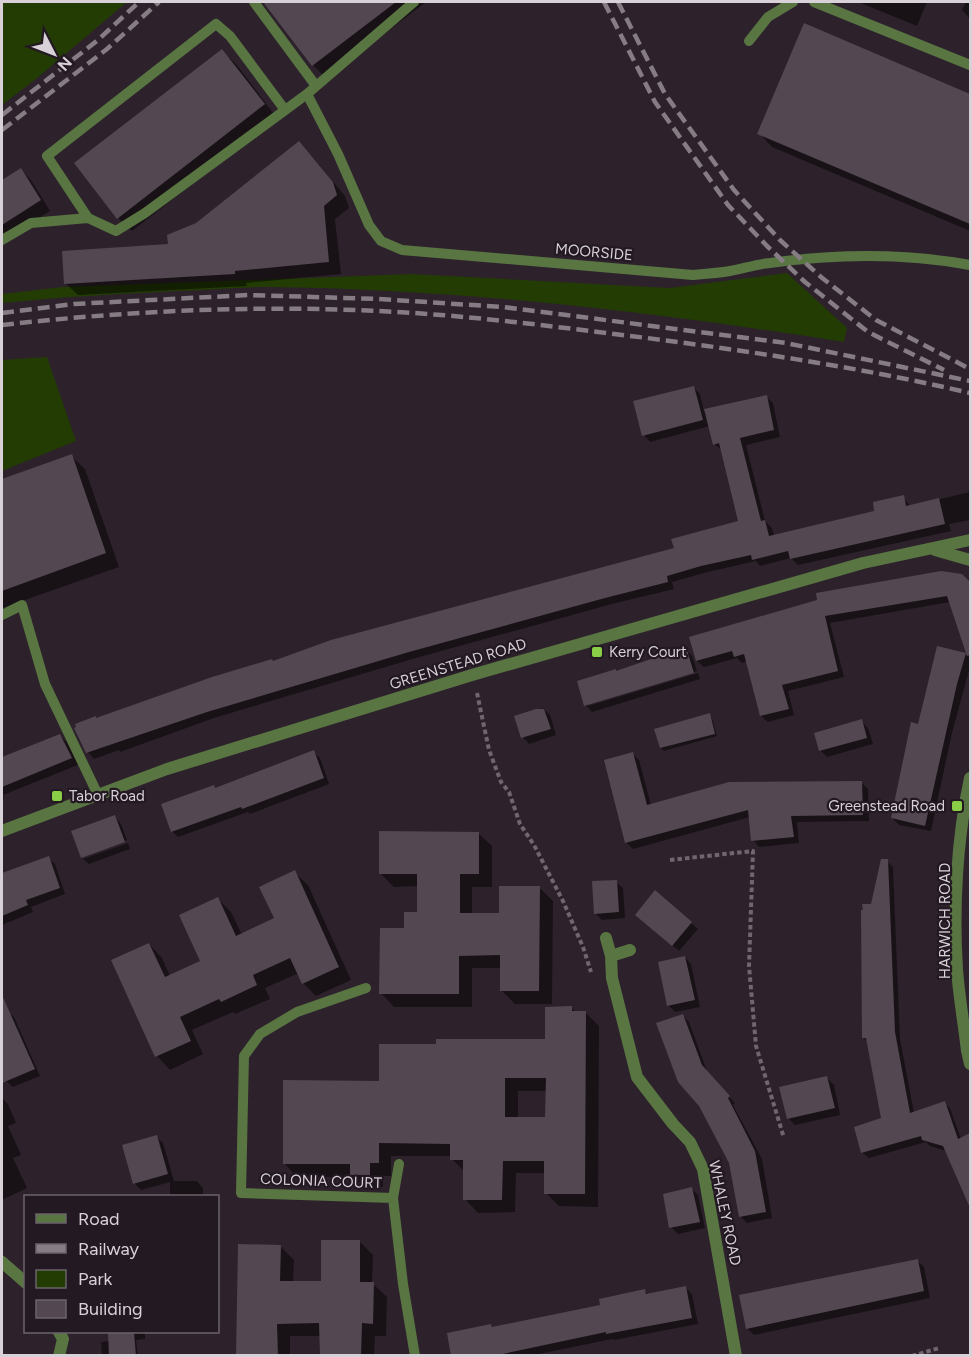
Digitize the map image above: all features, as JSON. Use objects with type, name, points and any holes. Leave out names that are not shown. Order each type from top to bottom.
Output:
[{"type":"street","name":"GREENSTEAD ROAD","points":[[2,831],[176,766],[471,675],[863,563],[970,540]]},
{"type":"street","name":"GREENSTEAD ROAD","points":[[930,549],[970,560]]},
{"type":"street","name":"HARWICH ROAD","points":[[970,778],[962,835],[957,914],[957,970],[970,1064]]},
{"type":"street","name":"WHALEY ROAD","points":[[606,938],[611,956],[612,978],[638,1077],[673,1124],[690,1142],[703,1169],[736,1356]]},
{"type":"street","points":[[611,956],[630,950]]},
{"type":"street","points":[[2,1262],[24,1280]]},
{"type":"street","points":[[59,1356],[63,1339],[60,1333]]},
{"type":"lane","name":"MOORSIDE","points":[[254,2],[311,90],[369,225],[381,241],[402,250],[693,276],[729,272],[767,263],[826,257],[877,256],[937,259],[970,265]]},
{"type":"lane","points":[[2,240],[31,223],[88,218],[116,231],[145,213],[285,110],[414,2]]},
{"type":"lane","points":[[749,41],[768,17],[793,2]]},
{"type":"lane","points":[[814,2],[970,65]]},
{"type":"lane","points":[[88,218],[47,156],[216,24],[230,36],[285,110]]},
{"type":"lane","points":[[2,615],[22,605],[45,684],[98,795]]},
{"type":"lane","name":"COLONIA COURT","points":[[366,988],[297,1012],[260,1034],[244,1056],[241,1193],[393,1198]]},
{"type":"lane","name":"COLONIA COURT","points":[[399,1164],[393,1198],[403,1284],[415,1356]]},
{"type":"path","points":[[471,675],[481,706],[489,750],[501,782],[509,792],[520,824],[563,901],[583,947],[593,979]]},
{"type":"path","points":[[670,860],[753,851],[748,966],[756,1047],[784,1138]]},
{"type":"path","points":[[912,1356],[939,1348]]},
{"type":"green space","points":[[2,2],[127,2],[2,105]]},
{"type":"green space","points":[[787,273],[847,328],[844,342],[629,312],[413,292],[245,287],[2,303],[2,294],[63,287],[412,274],[669,288]]},
{"type":"green space","points":[[47,357],[76,441],[2,471],[2,360]]},
{"type":"building","points":[[263,2],[396,2],[312,66]]},
{"type":"building","points":[[804,23],[970,94],[970,224],[757,134]]},
{"type":"building","points":[[222,49],[265,104],[117,219],[74,163]]},
{"type":"building","points":[[299,141],[333,182],[337,195],[324,206],[329,262],[235,271],[235,274],[64,284],[62,251],[168,244],[167,235],[196,223]]},
{"type":"building","points":[[21,168],[41,200],[2,225],[2,180]]},
{"type":"building","points":[[694,386],[703,420],[642,436],[633,401]]},
{"type":"building","points":[[767,395],[774,430],[740,438],[761,521],[765,520],[769,536],[874,511],[873,502],[904,495],[906,506],[939,498],[945,524],[790,559],[788,551],[752,560],[751,555],[701,566],[667,576],[668,582],[409,652],[207,712],[86,753],[74,728],[75,724],[96,716],[96,718],[212,677],[272,659],[273,661],[331,640],[674,548],[671,539],[738,521],[719,443],[713,445],[704,409]]},
{"type":"building","points":[[72,454],[106,553],[2,591],[2,479]]},
{"type":"building","points":[[941,571],[962,574],[970,582],[970,655],[967,656],[947,596],[825,616],[838,671],[782,685],[789,709],[760,716],[744,654],[734,657],[732,651],[696,661],[689,637],[817,600],[816,593]]},
{"type":"building","points":[[937,646],[966,653],[925,826],[891,818],[911,722],[918,724]]},
{"type":"building","points":[[686,647],[694,673],[584,706],[577,681],[616,669],[616,671]]},
{"type":"building","points":[[536,709],[544,709],[551,729],[521,738],[514,716]]},
{"type":"building","points":[[710,713],[715,734],[660,748],[654,729]]},
{"type":"building","points":[[862,719],[867,738],[819,751],[814,733]]},
{"type":"building","points":[[60,734],[72,758],[2,787],[2,757]]},
{"type":"building","points":[[314,750],[324,778],[242,809],[241,807],[171,832],[161,804],[214,785],[215,788]]},
{"type":"building","points":[[633,752],[647,805],[729,782],[862,781],[863,815],[791,816],[794,837],[751,841],[748,810],[625,843],[604,760]]},
{"type":"building","points":[[115,815],[125,842],[81,858],[71,831]]},
{"type":"building","points":[[379,831],[479,832],[479,874],[460,874],[460,913],[499,913],[499,886],[540,886],[539,991],[500,991],[500,955],[459,956],[459,994],[379,994],[380,928],[404,928],[404,912],[417,912],[417,874],[379,874]]},
{"type":"building","points":[[49,856],[60,888],[26,900],[28,905],[2,916],[2,873]]},
{"type":"building","points":[[881,859],[888,859],[895,1032],[910,1113],[945,1101],[958,1139],[970,1133],[970,1208],[943,1146],[922,1140],[921,1136],[861,1153],[854,1127],[881,1118],[866,1038],[862,1038],[861,910],[863,910],[862,904],[871,904]]},
{"type":"building","points":[[295,870],[339,967],[302,984],[290,958],[253,975],[257,985],[221,1002],[219,999],[180,1017],[191,1041],[155,1057],[111,960],[149,943],[165,977],[200,961],[179,915],[218,897],[236,936],[274,918],[259,887]]},
{"type":"building","points":[[617,880],[619,912],[594,914],[592,881]]},
{"type":"building","points":[[655,890],[692,922],[672,946],[635,915]]},
{"type":"building","points":[[685,956],[695,1000],[667,1006],[658,962]]},
{"type":"building","points":[[2,995],[35,1069],[2,1083]]},
{"type":"building","points":[[572,1006],[572,1011],[586,1011],[585,1194],[544,1194],[544,1161],[503,1161],[502,1200],[463,1200],[463,1160],[450,1160],[450,1144],[379,1143],[379,1163],[370,1163],[370,1175],[350,1175],[350,1164],[283,1164],[283,1080],[379,1081],[379,1044],[436,1044],[436,1039],[545,1039],[545,1007]],"holes":[[[505,1078],[546,1078],[545,1117],[505,1117]]]},
{"type":"building","points":[[683,1014],[702,1065],[730,1096],[728,1098],[755,1151],[766,1212],[739,1217],[729,1163],[699,1106],[678,1082],[656,1023]]},
{"type":"building","points":[[827,1076],[835,1108],[787,1119],[779,1087]]},
{"type":"building","points":[[157,1135],[168,1174],[133,1184],[122,1145]]},
{"type":"building","points":[[692,1187],[700,1222],[669,1228],[663,1194]]},
{"type":"building","points":[[321,1240],[360,1240],[360,1282],[374,1282],[373,1324],[362,1323],[361,1356],[320,1356],[319,1323],[277,1324],[278,1356],[236,1356],[238,1244],[281,1245],[280,1281],[321,1281]]},
{"type":"building","points":[[918,1259],[924,1291],[746,1329],[739,1295]]},
{"type":"building","points":[[686,1286],[692,1318],[606,1334],[606,1332],[493,1356],[451,1356],[447,1333],[491,1324],[492,1327],[600,1305],[599,1299],[645,1289],[646,1294]]},
{"type":"building","points":[[108,1333],[134,1333],[136,1356],[109,1356]]},
{"type":"railway","points":[[2,115],[98,40],[139,2]]},
{"type":"railway","points":[[2,130],[107,49],[159,2]]},
{"type":"railway","points":[[604,2],[655,102],[728,205],[805,282],[868,332],[944,370]]},
{"type":"railway","points":[[618,2],[665,94],[734,190],[780,240],[821,277],[876,320],[970,369]]},
{"type":"railway","points":[[2,313],[74,304],[249,295],[379,299],[503,307],[786,343],[970,381]]},
{"type":"railway","points":[[2,325],[190,310],[331,309],[412,313],[479,318],[728,349],[850,368],[970,393]]},
{"type":"place","name":"Kerry Court","points":[[597,652]]},
{"type":"place","name":"Tabor Road","points":[[57,796]]},
{"type":"place","name":"Greenstead Road","points":[[957,806]]}]
